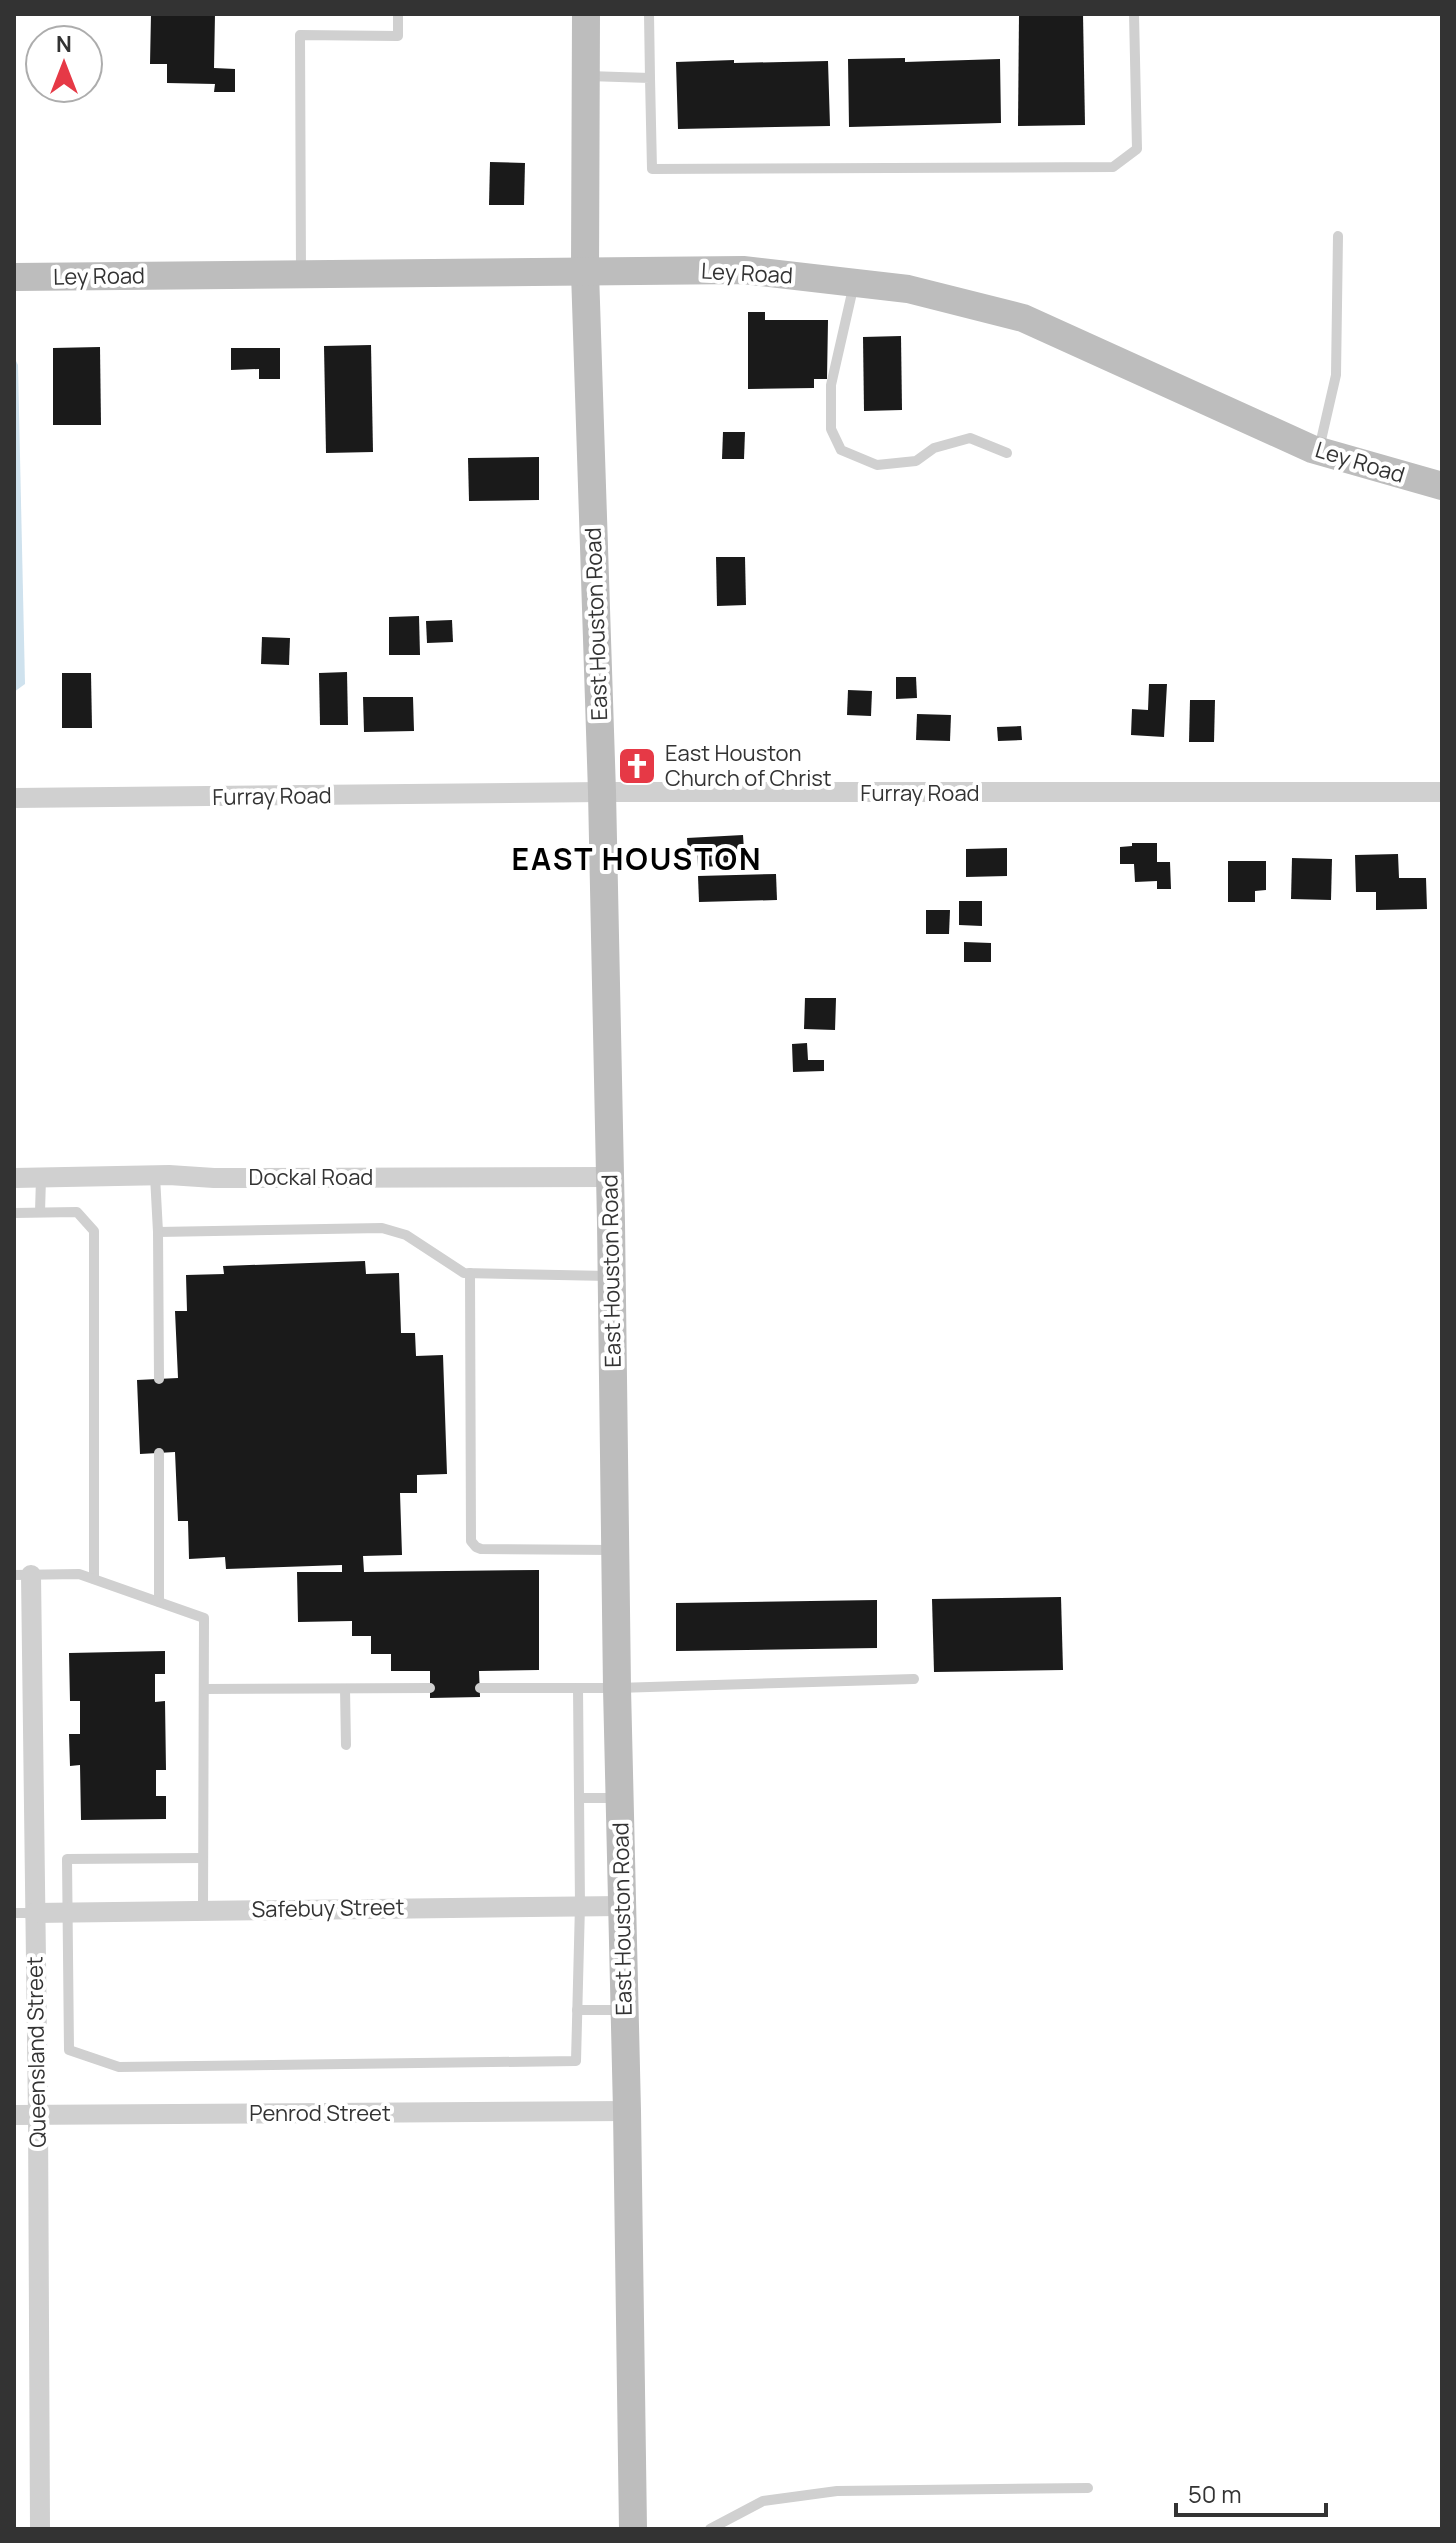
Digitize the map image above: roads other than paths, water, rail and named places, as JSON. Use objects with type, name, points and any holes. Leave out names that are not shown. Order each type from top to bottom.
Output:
[{"type":"street","name":"East Houston Road","points":[[586,14],[585,272],[602,792],[633,2529]]},
{"type":"street","name":"Ley Road","points":[[14,277],[743,270],[908,289],[1023,318],[1319,451],[1442,486]]},
{"type":"street","name":"Furray Road","points":[[14,798],[602,792],[1442,792]]},
{"type":"street","name":"Dockal Road","points":[[14,1178],[609,1177]]},
{"type":"street","name":"Queensland Street","points":[[22,1575],[27,1612],[24,1913],[38,2115],[40,2529]]},
{"type":"street","name":"Safebuy Street","points":[[24,1913],[622,1906]]},
{"type":"street","name":"Penrod Street","points":[[14,2115],[627,2111]]},
{"type":"lane","points":[[301,274],[300,35],[398,36],[398,14]]},
{"type":"lane","points":[[649,14],[652,169],[1113,167],[1137,149],[1134,14]]},
{"type":"lane","points":[[586,75],[650,78]]},
{"type":"lane","points":[[1319,451],[1336,375],[1338,236]]},
{"type":"lane","points":[[854,282],[831,385],[831,429],[841,450],[877,465],[916,461],[934,448],[970,438],[1007,453]]},
{"type":"lane","points":[[155,1176],[159,1379]]},
{"type":"lane","points":[[40,1212],[41,1178]]},
{"type":"lane","points":[[14,1213],[77,1212],[94,1231],[94,1579]]},
{"type":"lane","points":[[158,1232],[382,1228],[406,1235],[452,1266],[470,1273],[611,1276]]},
{"type":"lane","points":[[470,1273],[471,1541],[481,1549],[615,1550]]},
{"type":"lane","points":[[159,1453],[159,1602]]},
{"type":"lane","points":[[22,1575],[79,1574],[204,1618],[203,1910]]},
{"type":"lane","points":[[480,1688],[617,1688],[914,1679]]},
{"type":"lane","points":[[204,1689],[430,1688]]},
{"type":"lane","points":[[203,1858],[67,1859],[69,2050],[119,2067],[576,2061],[580,1905],[578,1688]]},
{"type":"lane","points":[[345,1689],[346,1745]]},
{"type":"lane","points":[[580,1798],[619,1798]]},
{"type":"lane","points":[[577,2010],[624,2010]]},
{"type":"lane","points":[[710,2529],[763,2501],[837,2491],[1088,2488]]},
{"type":"water","points":[[14,357],[18,365],[25,684],[14,692]]},
{"type":"place","name":"East Houston Church of Christ","points":[[637,766]]},
{"type":"district","name":"EAST HOUSTON","points":[[637,858]]}]
